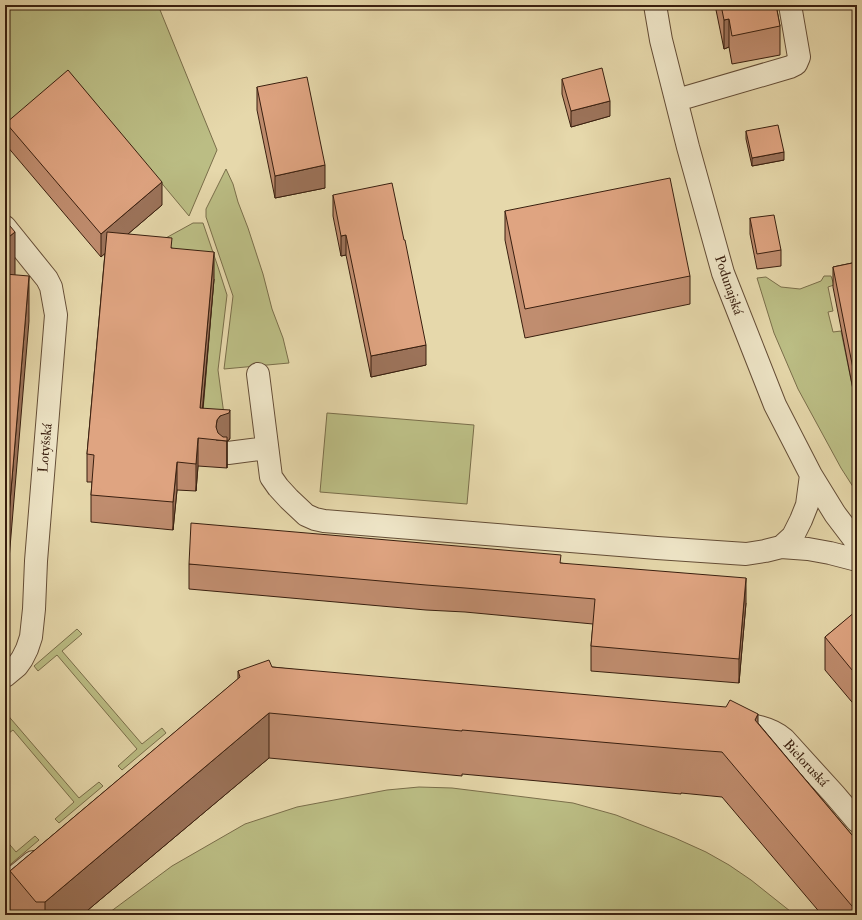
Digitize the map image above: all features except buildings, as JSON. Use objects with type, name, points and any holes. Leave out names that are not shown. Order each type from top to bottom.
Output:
[{"type":"street","name":"Podunajská","points":[[655,5],[661,40],[676,100],[723,273],[775,405],[811,475],[835,514],[857,543]]},
{"type":"street","points":[[676,100],[796,64],[799,57],[790,5]]},
{"type":"street","name":"Lotyšská","points":[[5,227],[47,279],[51,287],[56,315],[31,637],[27,650],[22,659],[5,676]]},
{"type":"street","points":[[258,374],[271,477],[289,499],[306,515],[315,519],[324,521],[746,554],[781,547],[808,549],[857,560]]},
{"type":"street","points":[[228,453],[267,448]]},
{"type":"street","points":[[781,547],[793,536],[807,506],[811,475]]},
{"type":"street","name":"Bieloruská","points":[[711,722],[756,726],[771,730],[784,738],[857,821]]},
{"type":"street","points":[[5,885],[46,851]]},
{"type":"green space","points":[[5,5],[158,5],[217,150],[189,216],[69,72],[5,127]]},
{"type":"green space","points":[[226,169],[233,184],[263,274],[272,309],[283,338],[289,363],[224,369],[233,296],[206,217],[206,209]]},
{"type":"green space","points":[[193,223],[203,223],[227,295],[218,370],[227,437],[201,435],[214,279],[172,275],[164,239]]},
{"type":"green space","points":[[824,276],[831,276],[834,285],[828,287],[833,311],[828,312],[833,332],[841,331],[857,409],[857,424],[855,424],[857,436],[857,493],[841,468],[798,389],[774,333],[757,278],[766,277],[781,287],[800,289],[821,281]]},
{"type":"green space","points":[[327,413],[474,425],[467,504],[320,492]]},
{"type":"green space","points":[[77,629],[82,634],[62,651],[142,744],[162,728],[166,733],[122,770],[118,766],[137,749],[57,655],[38,671],[34,666]]},
{"type":"green space","points":[[5,712],[79,798],[99,782],[103,786],[59,823],[55,819],[74,802],[13,730],[5,736],[5,727],[8,724],[5,721]]},
{"type":"green space","points":[[419,787],[452,788],[573,803],[616,815],[706,852],[751,880],[795,915],[106,915],[172,866],[245,824],[297,807],[387,790]]},
{"type":"green space","points":[[35,836],[39,840],[5,869],[5,861],[10,856],[5,850],[5,839],[16,852]]}]
